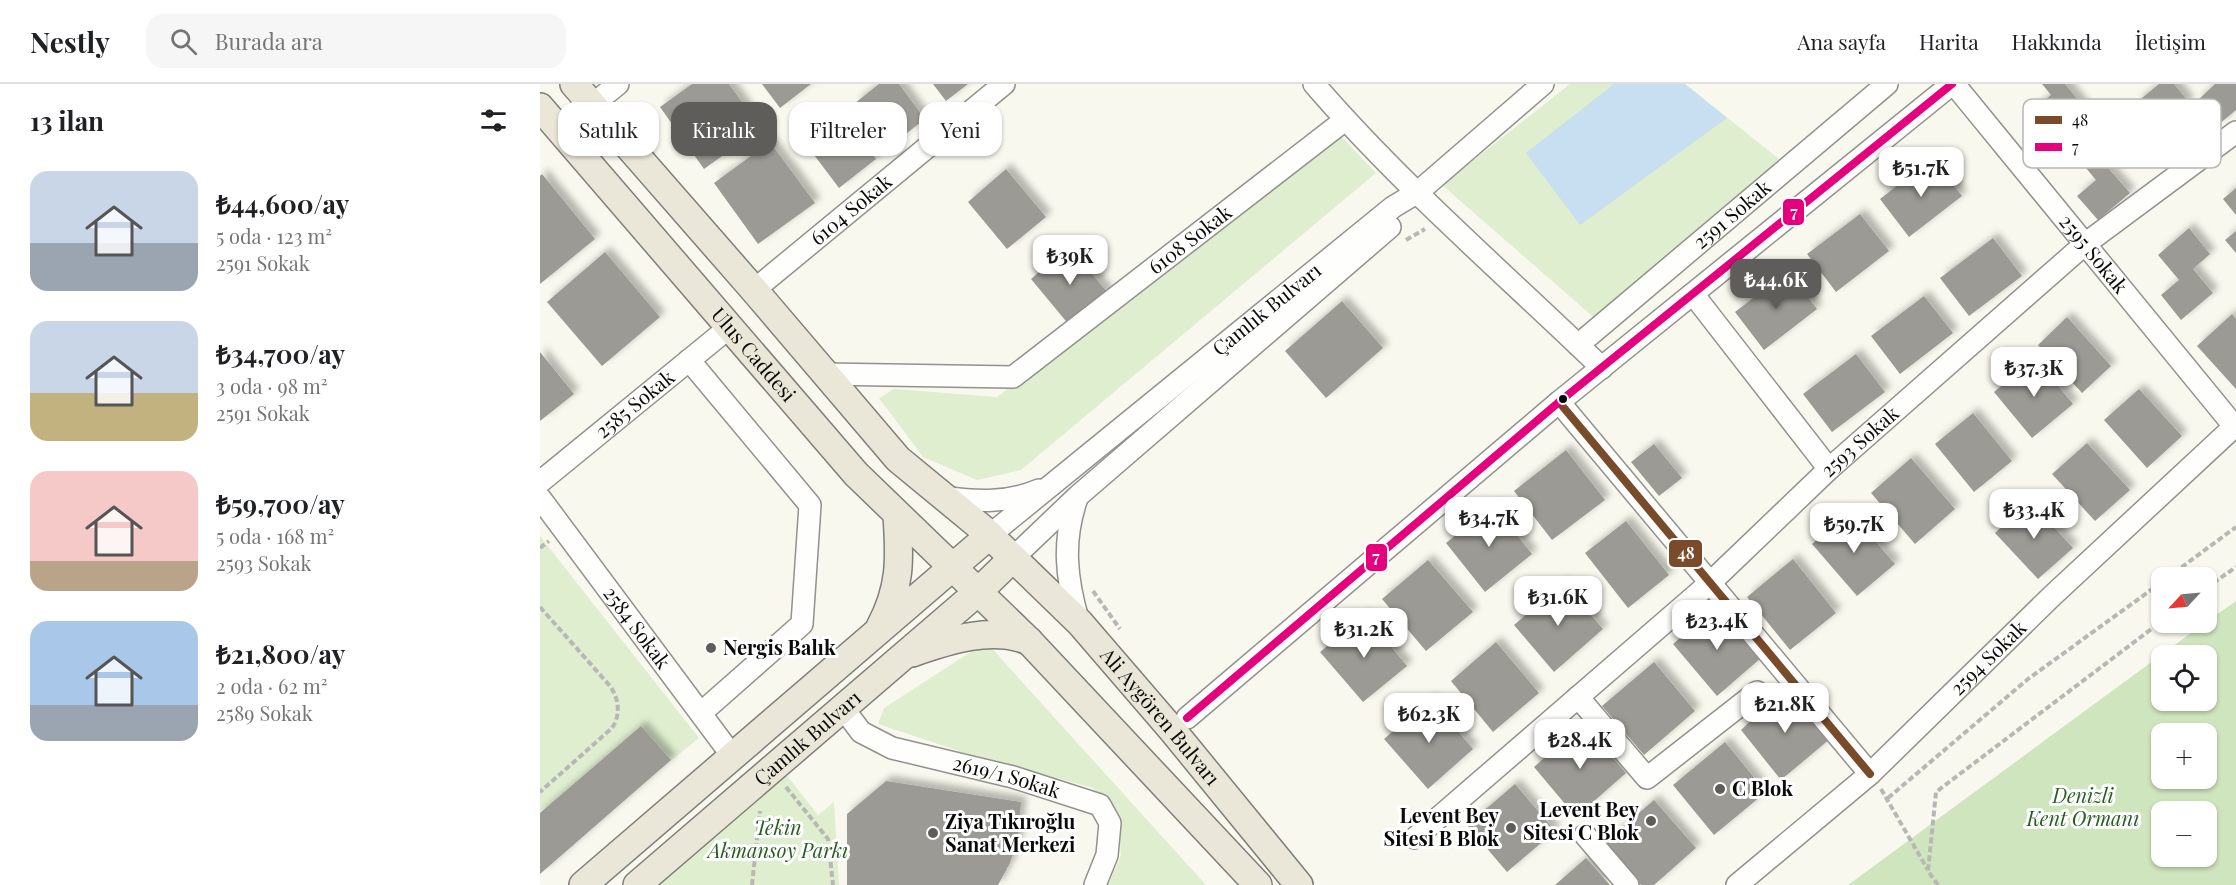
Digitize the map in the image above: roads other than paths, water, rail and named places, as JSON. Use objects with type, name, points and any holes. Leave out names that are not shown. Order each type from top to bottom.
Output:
[{"type":"main road","name":"Ulus Caddesi","points":[[574,84],[588,102]]},
{"type":"main road","name":"Ulus Caddesi","points":[[540,106],[856,474],[979,591]]},
{"type":"main road","name":"Ulus Caddesi","points":[[635,156],[754,290],[898,459],[990,535],[1013,558]]},
{"type":"main road","points":[[875,636],[892,605],[899,572],[897,515]]},
{"type":"main road","points":[[584,885],[990,535]]},
{"type":"main road","name":"Çamlık Bulvarı","points":[[637,885],[979,591],[1013,558]]},
{"type":"main road","name":"Ali Aygören Bulvarı","points":[[1013,558],[1080,623],[1173,730],[1299,885]]},
{"type":"main road","name":"Ali Aygören Bulvarı","points":[[979,591],[1029,641],[1258,885]]},
{"type":"main road","points":[[900,658],[933,645],[968,637],[1001,633],[1029,641]]},
{"type":"street","points":[[596,102],[618,84]]},
{"type":"street","name":"6104 Sokak","points":[[754,290],[1004,84]]},
{"type":"street","points":[[1314,84],[1345,120],[1418,192],[1602,368]]},
{"type":"street","name":"Çamlık Bulvarı","points":[[990,535],[1393,207],[1418,192],[1543,84]]},
{"type":"street","name":"2591 Sokak","points":[[1578,345],[1887,84]]},
{"type":"street","name":"2591 Sokak","points":[[1186,718],[1559,402],[1953,84]]},
{"type":"street","name":"2595 Sokak","points":[[1953,84],[2235,426]]},
{"type":"street","name":"6108 Sokak","points":[[825,374],[1013,377],[1345,120]]},
{"type":"street","name":"2593 Sokak","points":[[2221,143],[2236,132]]},
{"type":"street","name":"2593 Sokak","points":[[1415,838],[1710,583],[1829,469],[2085,243],[2187,168]]},
{"type":"street","points":[[1013,558],[1078,496],[1398,220],[1418,192]]},
{"type":"street","points":[[1693,294],[1829,469]]},
{"type":"street","name":"2585 Sokak","points":[[540,482],[730,326]]},
{"type":"street","points":[[688,360],[810,505],[802,624],[700,713]]},
{"type":"street","points":[[1559,402],[1870,774]]},
{"type":"street","name":"2594 Sokak","points":[[1737,885],[1870,774],[2052,596],[2235,426]]},
{"type":"street","points":[[945,497],[972,502],[1002,500],[1026,496],[1050,485]]},
{"type":"street","points":[[1078,496],[1072,512],[1066,560],[1071,593],[1080,623]]},
{"type":"street","name":"2584 Sokak","points":[[540,498],[733,757]]},
{"type":"street","points":[[1578,697],[1647,778],[1757,692]]},
{"type":"street","name":"2619/1 Sokak","points":[[843,708],[861,732],[892,748],[1013,777],[1100,805],[1110,823],[1107,855],[1095,885]]},
{"type":"street","points":[[1585,835],[1628,885]]},
{"type":"water","points":[[1614,84],[1685,84],[1727,118],[1580,225],[1526,153]]},
{"type":"place","name":"Nergis Balık","points":[[711,648]]},
{"type":"place","name":"C Blok","points":[[1720,789]]},
{"type":"place","name":"Levent Bey Sitesi C Blok","points":[[1651,821]]},
{"type":"place","name":"Levent Bey Sitesi B Blok","points":[[1511,828]]},
{"type":"place","name":"Ziya Tıkıroğlu Sanat Merkezi","points":[[933,833]]},
{"type":"park label","name":"Denizli Kent Ormanı","points":[[2083,808]]},
{"type":"park label","name":"Tekin Akmansoy Parkı","points":[[778,840]]}]
